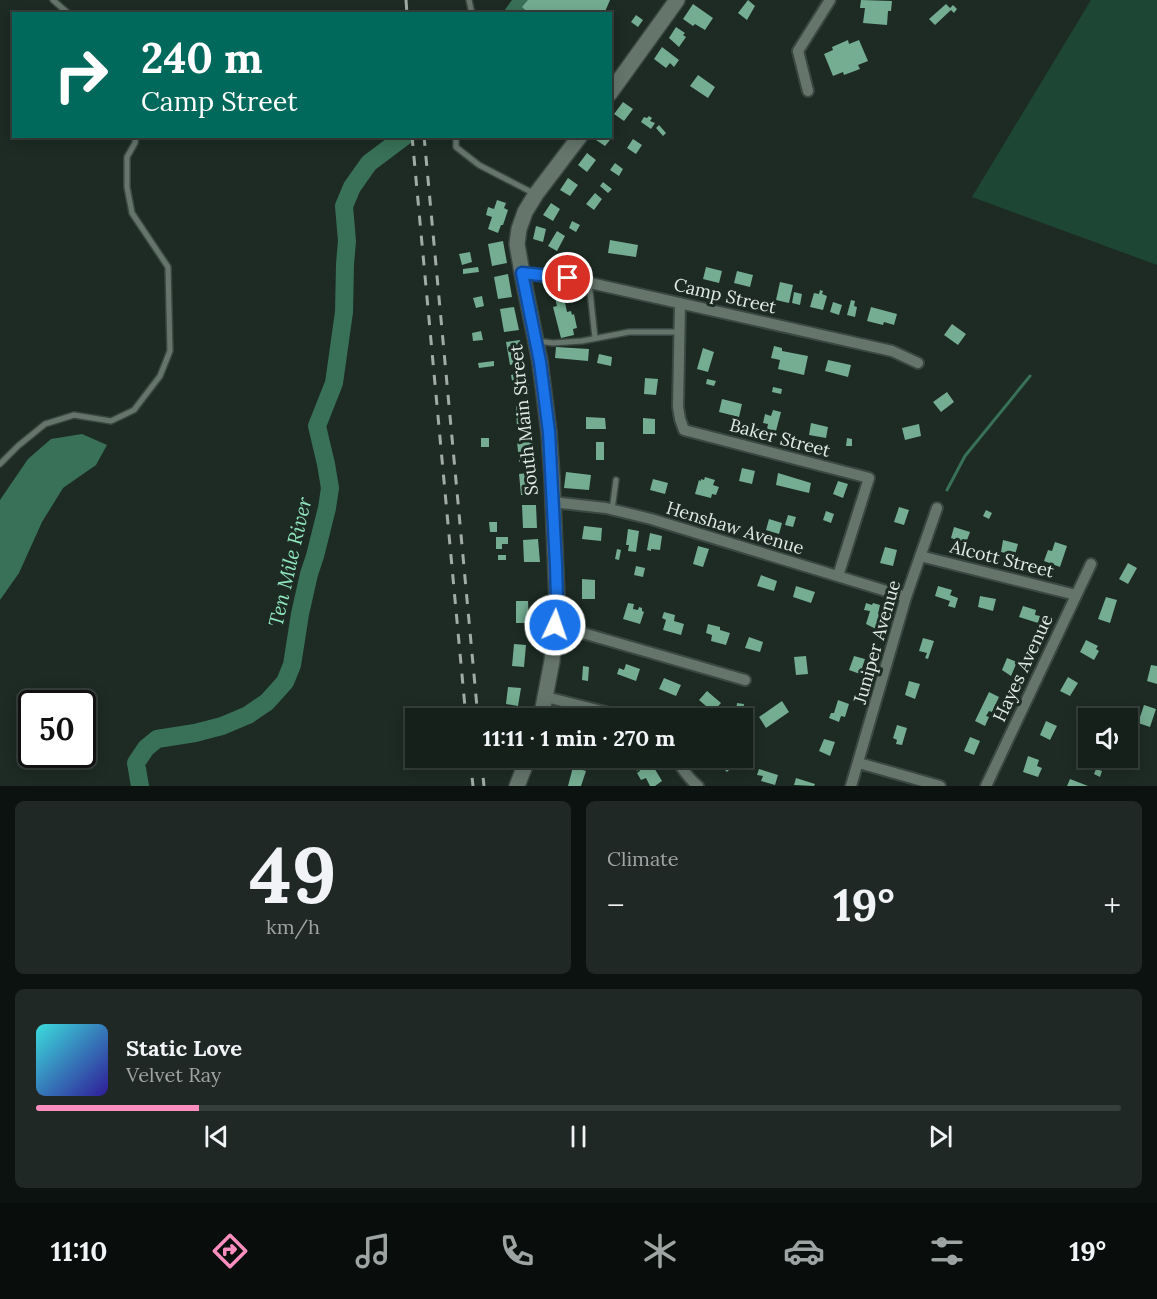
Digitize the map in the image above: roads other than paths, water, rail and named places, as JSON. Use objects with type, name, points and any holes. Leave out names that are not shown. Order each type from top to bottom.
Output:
[{"type":"main road","points":[[612,90],[677,0]]},
{"type":"main road","name":"South Main Street","points":[[543,708],[552,661],[557,600],[549,432],[540,362],[517,244],[525,212],[578,138]]},
{"type":"main road","points":[[517,786],[524,768]]},
{"type":"street","points":[[808,91],[798,51],[830,0]]},
{"type":"street","name":"Camp Street","points":[[522,273],[589,282],[892,351],[918,363]]},
{"type":"street","points":[[679,332],[680,303]]},
{"type":"street","name":"Baker Street","points":[[679,332],[678,408],[684,430],[869,478],[838,576]]},
{"type":"street","name":"Henshaw Avenue","points":[[552,502],[612,510],[651,519],[906,597]]},
{"type":"street","name":"Juniper Avenue","points":[[851,786],[906,597],[938,508]]},
{"type":"street","name":"Alcott Street","points":[[921,556],[1076,595]]},
{"type":"street","name":"Hayes Avenue","points":[[986,786],[1091,564]]},
{"type":"street","points":[[555,625],[746,680]]},
{"type":"street","points":[[546,697],[589,708]]},
{"type":"street","points":[[859,763],[940,786]]},
{"type":"street","points":[[682,768],[692,784]]},
{"type":"lane","points":[[53,0],[67,12]]},
{"type":"lane","points":[[0,464],[45,424],[74,415],[111,421],[134,410],[160,376],[170,351],[168,267],[132,213],[127,187],[127,157],[136,138]]},
{"type":"lane","points":[[456,138],[456,147],[479,165],[536,194]]},
{"type":"lane","points":[[589,282],[595,338]]},
{"type":"lane","points":[[536,341],[553,343],[582,341],[629,332],[679,332]]},
{"type":"lane","points":[[612,510],[616,480]]},
{"type":"waterway","name":"Ten Mile River","points":[[514,12],[523,0]]},
{"type":"waterway","name":"Ten Mile River","points":[[140,786],[136,763],[146,748],[157,739],[222,726],[248,715],[267,702],[285,682],[292,665],[300,614],[330,488],[317,426],[334,383],[344,312],[347,241],[344,206],[352,187],[369,163],[402,138]]},
{"type":"waterway","points":[[947,490],[965,456],[1030,376]]},
{"type":"railway","points":[[406,0],[407,12]]},
{"type":"railway","points":[[412,138],[465,708]]},
{"type":"railway","points":[[424,138],[477,708]]},
{"type":"railway","points":[[471,768],[473,786]]},
{"type":"railway","points":[[482,768],[484,786]]}]
